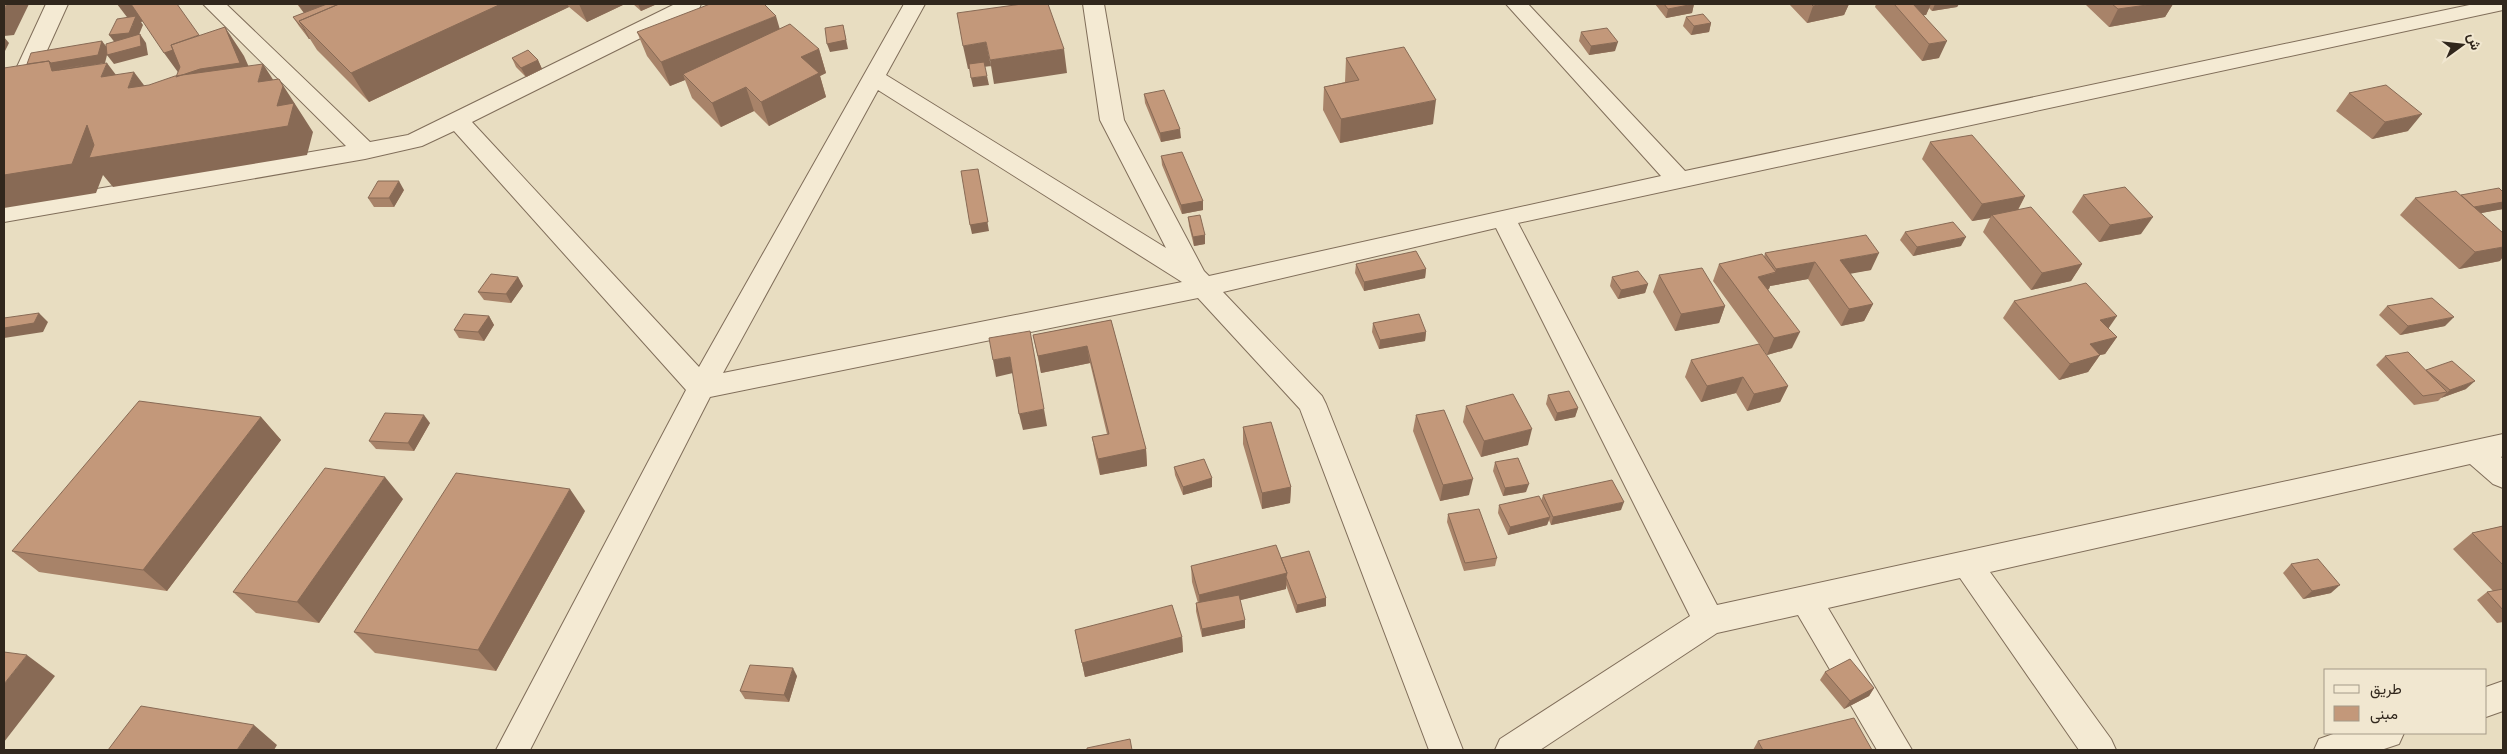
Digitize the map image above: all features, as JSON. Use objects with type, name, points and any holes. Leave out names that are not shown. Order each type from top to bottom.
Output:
[{"type":"street","points":[[4,119],[57,4]]},
{"type":"street","points":[[214,4],[365,150]]},
{"type":"street","points":[[4,214],[414,142],[690,4]]},
{"type":"street","points":[[513,750],[702,388],[914,4]]},
{"type":"street","points":[[1094,4],[1112,120],[1199,282],[1312,404],[1446,750]]},
{"type":"street","points":[[1516,4],[1679,180]]},
{"type":"street","points":[[702,388],[1504,218],[2487,5],[2503,22]]},
{"type":"street","points":[[874,77],[1199,282]]},
{"type":"street","points":[[457,120],[702,388]]},
{"type":"street","points":[[1504,218],[1709,621]]},
{"type":"street","points":[[1512,750],[1709,621],[2490,448],[2503,476]]},
{"type":"street","points":[[1967,564],[2097,750]]},
{"type":"street","points":[[1806,600],[1895,750]]},
{"type":"street","points":[[2487,702],[2503,696]]},
{"type":"street","points":[[2331,750],[2384,734]]},
{"type":"building","points":[[131,4],[177,4],[199,35],[171,45],[173,50],[164,53]]},
{"type":"building","points":[[327,4],[339,4],[299,21],[305,30],[293,17]]},
{"type":"building","points":[[339,4],[501,4],[351,73],[299,21]]},
{"type":"building","points":[[710,4],[764,4],[776,16],[661,62],[637,32]]},
{"type":"building","points":[[1022,4],[1048,4],[1064,49],[990,60],[986,42],[963,46],[957,13]]},
{"type":"building","points":[[1664,4],[1694,4],[1668,9]]},
{"type":"building","points":[[1894,4],[1913,4],[1947,41],[1929,44]]},
{"type":"building","points":[[2112,4],[2154,4],[2118,9]]},
{"type":"building","points":[[1703,14],[1711,23],[1694,26],[1686,17]]},
{"type":"building","points":[[136,16],[129,33],[109,35],[117,19]]},
{"type":"building","points":[[790,24],[819,49],[801,57],[819,73],[761,102],[746,87],[712,103],[683,74]]},
{"type":"building","points":[[843,25],[846,40],[827,44],[825,28]]},
{"type":"building","points":[[225,27],[240,63],[200,69],[176,77],[180,67],[171,45]]},
{"type":"building","points":[[1607,28],[1618,42],[1591,46],[1581,32]]},
{"type":"building","points":[[140,34],[141,46],[107,55],[106,44]]},
{"type":"building","points":[[102,41],[98,55],[51,63],[49,61],[27,64],[31,53]]},
{"type":"building","points":[[1404,47],[1436,100],[1341,119],[1324,87],[1359,80],[1346,58]]},
{"type":"building","points":[[528,50],[538,60],[521,68],[512,58]]},
{"type":"building","points":[[49,61],[52,71],[107,63],[101,77],[134,72],[128,88],[149,85],[175,76],[263,64],[258,82],[279,79],[283,86],[277,106],[294,103],[288,126],[89,158],[94,145],[87,125],[72,164],[4,175],[4,68]]},
{"type":"building","points":[[984,62],[987,76],[971,78],[969,64]]},
{"type":"building","points":[[83,66],[58,70],[59,69]]},
{"type":"building","points":[[2386,85],[2422,114],[2385,122],[2349,93]]},
{"type":"building","points":[[1164,90],[1180,129],[1160,133],[1144,94]]},
{"type":"building","points":[[1972,135],[2025,196],[1982,204],[1930,142]]},
{"type":"building","points":[[1182,152],[1203,201],[1181,205],[1161,156]]},
{"type":"building","points":[[978,169],[988,222],[970,225],[961,171]]},
{"type":"building","points":[[378,181],[399,181],[389,198],[368,198]]},
{"type":"building","points":[[2125,187],[2153,217],[2110,225],[2083,195]]},
{"type":"building","points":[[2499,188],[2503,192],[2503,202],[2474,207],[2461,195]]},
{"type":"building","points":[[2456,191],[2503,233],[2503,247],[2475,252],[2415,198]]},
{"type":"building","points":[[2031,207],[2082,264],[2042,273],[1992,215]]},
{"type":"building","points":[[1200,215],[1205,235],[1193,237],[1188,217]]},
{"type":"building","points":[[1953,222],[1966,237],[1917,247],[1905,232]]},
{"type":"building","points":[[1866,235],[1879,253],[1840,260],[1873,304],[1849,309],[1815,262],[1776,269],[1765,253]]},
{"type":"building","points":[[1416,251],[1426,269],[1364,282],[1356,264]]},
{"type":"building","points":[[1762,254],[1776,272],[1758,277],[1800,332],[1774,338],[1719,264]]},
{"type":"building","points":[[1702,268],[1725,306],[1681,314],[1659,275]]},
{"type":"building","points":[[1638,271],[1648,284],[1621,290],[1612,277]]},
{"type":"building","points":[[491,274],[518,277],[506,294],[478,292]]},
{"type":"building","points":[[2086,283],[2117,316],[2100,320],[2117,337],[2090,344],[2100,355],[2070,364],[2014,301]]},
{"type":"building","points":[[2432,298],[2454,317],[2408,326],[2387,306]]},
{"type":"building","points":[[39,313],[34,323],[4,328],[4,318]]},
{"type":"building","points":[[464,314],[489,316],[478,332],[454,330]]},
{"type":"building","points":[[1419,314],[1426,332],[1380,340],[1373,323]]},
{"type":"building","points":[[1111,320],[1146,449],[1098,459],[1092,437],[1109,434],[1087,346],[1038,356],[1033,335]]},
{"type":"building","points":[[1030,331],[1044,409],[1019,414],[1010,357],[993,360],[989,338]]},
{"type":"building","points":[[1759,344],[1788,386],[1754,394],[1743,377],[1707,386],[1691,360]]},
{"type":"building","points":[[2408,352],[2447,392],[2423,396],[2385,356]]},
{"type":"building","points":[[2452,361],[2475,381],[2450,390],[2426,370]]},
{"type":"building","points":[[1569,391],[1578,408],[1557,413],[1548,395]]},
{"type":"building","points":[[1513,394],[1532,429],[1484,441],[1466,406]]},
{"type":"building","points":[[139,401],[261,417],[143,570],[12,551]]},
{"type":"building","points":[[1444,410],[1473,479],[1443,485],[1416,415]]},
{"type":"building","points":[[385,413],[424,415],[408,443],[369,441]]},
{"type":"building","points":[[1271,422],[1291,487],[1262,493],[1243,427]]},
{"type":"building","points":[[1518,458],[1529,484],[1505,488],[1495,462]]},
{"type":"building","points":[[1204,459],[1212,478],[1183,487],[1174,467]]},
{"type":"building","points":[[325,468],[385,477],[297,602],[233,592]]},
{"type":"building","points":[[456,473],[570,489],[478,650],[354,632]]},
{"type":"building","points":[[1612,480],[1624,502],[1553,517],[1543,495]]},
{"type":"building","points":[[1539,496],[1550,517],[1510,527],[1499,505]]},
{"type":"building","points":[[1479,509],[1497,558],[1465,563],[1448,514]]},
{"type":"building","points":[[2503,526],[2503,565],[2472,533]]},
{"type":"building","points":[[1276,545],[1287,573],[1199,595],[1191,566]]},
{"type":"building","points":[[1309,551],[1326,598],[1297,605],[1281,558]]},
{"type":"building","points":[[2318,559],[2340,585],[2312,591],[2291,564]]},
{"type":"building","points":[[2503,589],[2503,610],[2487,592]]},
{"type":"building","points":[[1239,595],[1245,620],[1202,629],[1196,603]]},
{"type":"building","points":[[1172,605],[1182,637],[1082,663],[1075,630]]},
{"type":"building","points":[[4,652],[27,655],[4,684]]},
{"type":"building","points":[[1850,659],[1874,688],[1850,701],[1825,672]]},
{"type":"building","points":[[750,665],[793,668],[784,695],[740,691]]},
{"type":"building","points":[[141,706],[254,725],[237,750],[108,750]]},
{"type":"building","points":[[1854,718],[1872,750],[1763,750],[1758,741]]},
{"type":"building","points":[[1130,739],[1132,750],[1087,750],[1087,748]]}]
